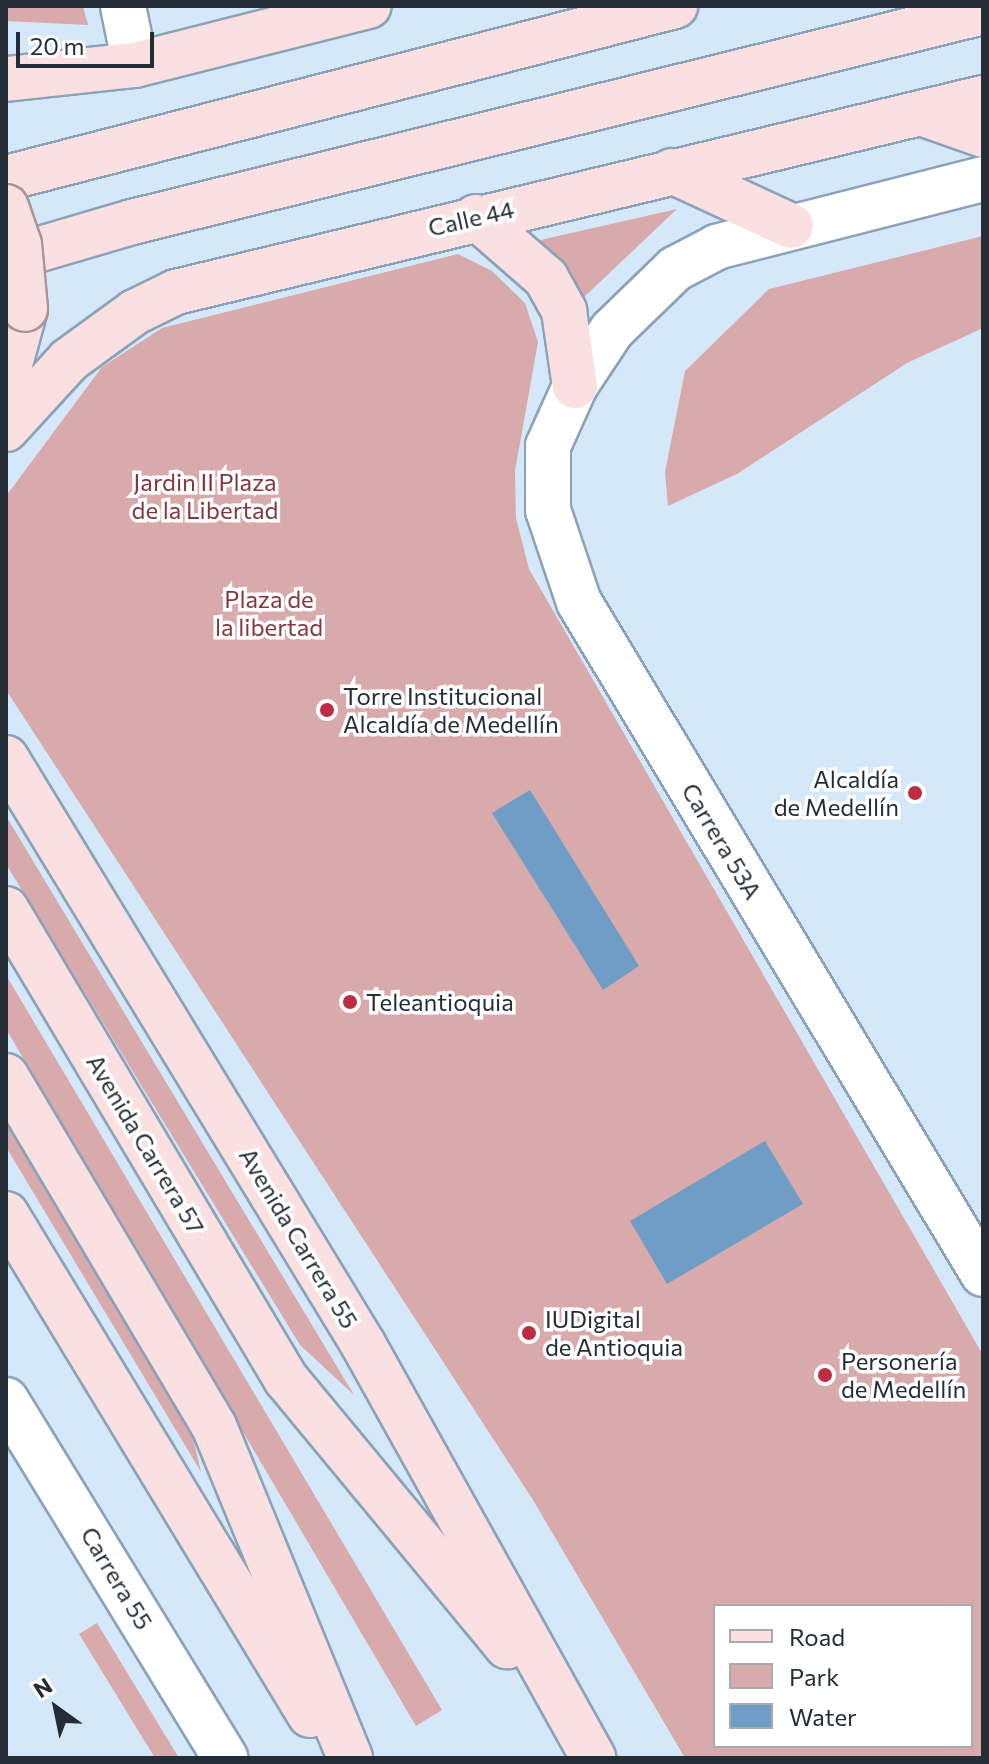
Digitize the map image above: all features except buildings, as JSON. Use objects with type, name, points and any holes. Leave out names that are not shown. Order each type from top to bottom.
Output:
[{"type":"main road","points":[[6,79],[135,65],[369,6]]},
{"type":"main road","points":[[6,178],[675,6]]},
{"type":"main road","points":[[6,259],[132,222],[983,12]]},
{"type":"main road","name":"Calle 44","points":[[6,429],[69,360],[135,312],[176,292],[476,217],[983,98]]},
{"type":"main road","points":[[921,113],[983,135]]},
{"type":"main road","points":[[672,171],[791,226]]},
{"type":"main road","points":[[6,207],[19,244],[25,309],[6,379]]},
{"type":"main road","points":[[476,217],[546,278],[564,311],[575,386]]},
{"type":"main road","name":"Avenida Carrera 55","points":[[6,758],[363,1344],[584,1743]]},
{"type":"main road","name":"Avenida Carrera 57","points":[[6,909],[286,1379]]},
{"type":"main road","points":[[6,1076],[214,1426],[350,1758]]},
{"type":"main road","points":[[6,1214],[336,1758]]},
{"type":"main road","name":"Avenida Carrera 55","points":[[286,1379],[584,1743]]},
{"type":"street","points":[[123,6],[135,65]]},
{"type":"street","points":[[575,386],[612,330],[675,269],[717,247],[983,179]]},
{"type":"street","name":"Carrera 53A","points":[[575,386],[548,446],[548,510],[579,602],[983,1274]]},
{"type":"street","name":"Carrera 55","points":[[6,1400],[225,1758]]},
{"type":"green space","points":[[6,6],[83,6],[88,25],[6,21]]},
{"type":"green space","points":[[677,209],[581,300],[536,241]]},
{"type":"green space","points":[[983,236],[983,328],[907,363],[737,474],[668,506],[665,472],[685,371],[769,289]]},
{"type":"green space","name":"Plaza de la libertad","points":[[458,254],[492,271],[525,303],[538,342],[515,471],[516,518],[529,569],[983,1355],[983,1758],[685,1758],[533,1500],[8,693],[6,496],[102,367],[162,328]]},
{"type":"green space","points":[[6,816],[354,1395],[300,1345],[6,864]]},
{"type":"green space","points":[[6,975],[442,1710],[416,1726],[6,1029]]},
{"type":"green space","points":[[6,1116],[189,1420],[201,1472],[6,1147]]},
{"type":"green space","points":[[97,1623],[179,1758],[155,1758],[79,1634]]},
{"type":"water","points":[[530,790],[639,966],[603,990],[492,813]]},
{"type":"water","points":[[765,1141],[803,1204],[667,1284],[630,1221]]},
{"type":"place","name":"Torre Institucional Alcaldía de Medellín","points":[[327,710]]},
{"type":"place","name":"Alcaldía de Medellín","points":[[915,793]]},
{"type":"place","name":"Teleantioquia","points":[[350,1002]]},
{"type":"place","name":"IUDigital de Antioquia","points":[[529,1333]]},
{"type":"place","name":"Personería de Medellín","points":[[825,1375]]},
{"type":"park label","name":"Jardin II Plaza de la Libertad","points":[[205,496]]}]
